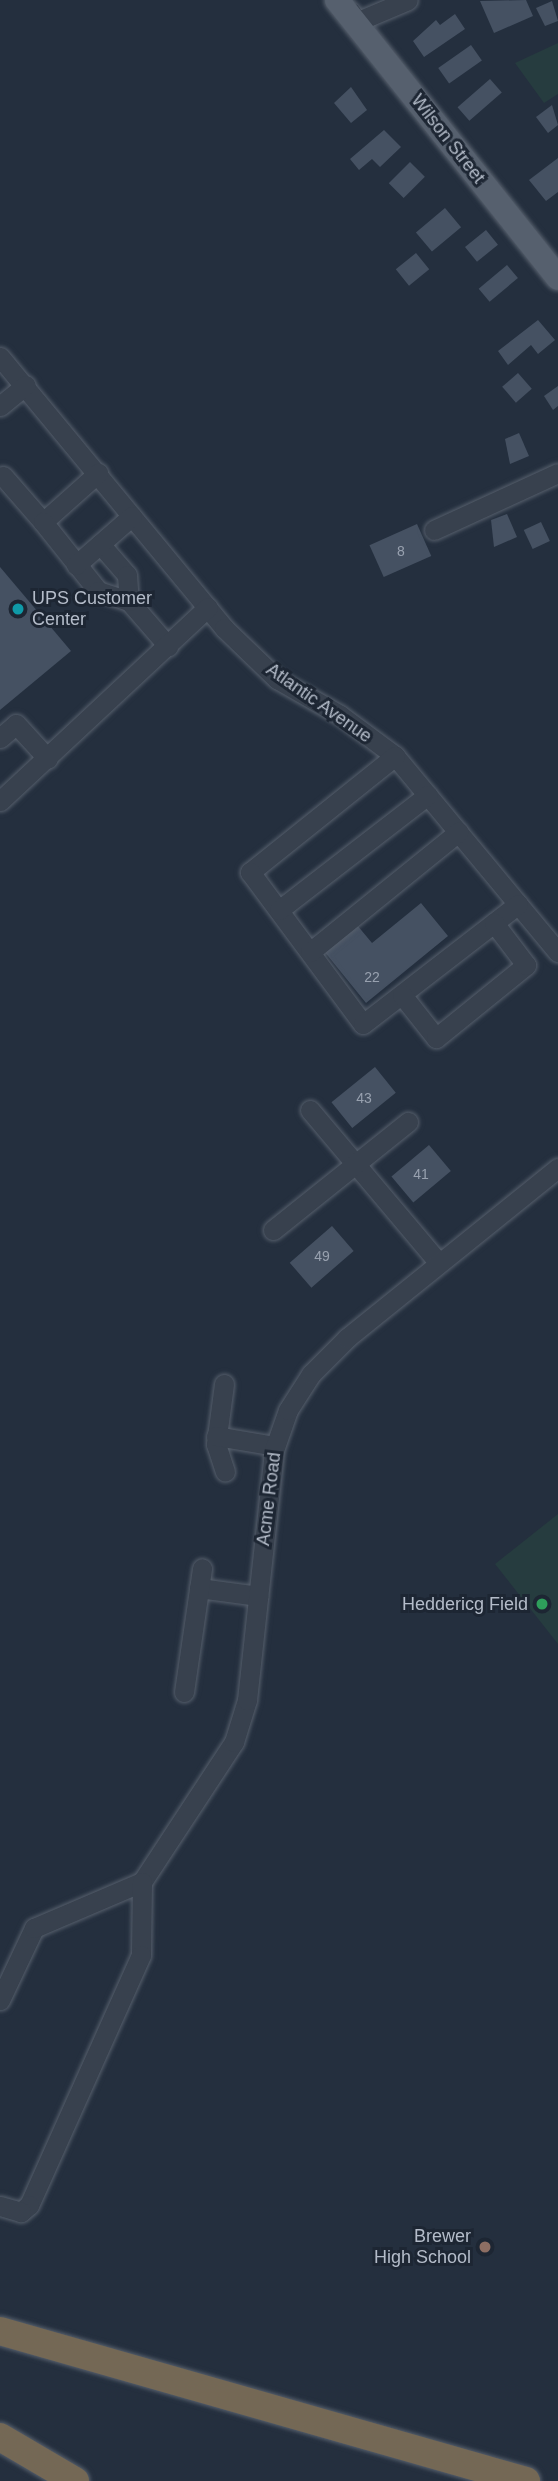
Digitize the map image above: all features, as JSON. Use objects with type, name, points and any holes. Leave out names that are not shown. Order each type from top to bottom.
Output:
[{"type":"highway","points":[[0,2330],[523,2480]]},
{"type":"highway","points":[[0,2437],[75,2481]]},
{"type":"main road","name":"Wilson Street","points":[[337,0],[351,11],[558,278]]},
{"type":"street","points":[[351,11],[408,0]]},
{"type":"street","name":"Atlantic Avenue","points":[[0,357],[208,607],[277,678],[340,715],[395,756],[558,953]]},
{"type":"street","points":[[0,407],[26,385]]},
{"type":"street","points":[[434,530],[558,473]]},
{"type":"street","points":[[43,522],[98,474]]},
{"type":"street","points":[[3,476],[98,592],[129,601],[168,646]]},
{"type":"street","points":[[76,565],[132,516]]},
{"type":"street","points":[[100,544],[127,575],[129,601]]},
{"type":"street","points":[[0,801],[208,607]]},
{"type":"street","points":[[0,737],[16,724],[48,759]]},
{"type":"street","points":[[395,756],[250,872],[363,1024],[518,904]]},
{"type":"street","points":[[279,910],[428,795]]},
{"type":"street","points":[[310,952],[458,832]]},
{"type":"street","points":[[402,995],[436,1038],[526,965],[494,923]]},
{"type":"street","points":[[310,1110],[439,1263]]},
{"type":"street","points":[[273,1230],[408,1122]]},
{"type":"street","name":"Acme Road","points":[[142,1882],[234,1742],[247,1700],[275,1446],[288,1410],[311,1374],[347,1338],[558,1168]]},
{"type":"street","points":[[224,1384],[216,1436],[225,1472]]},
{"type":"street","points":[[216,1436],[275,1446]]},
{"type":"street","points":[[184,1692],[201,1578],[258,1596]]},
{"type":"street","points":[[0,2000],[34,1928],[142,1882],[142,1948],[136,1965],[29,2205],[21,2212],[0,2206]]},
{"type":"green space","points":[[558,43],[558,94],[544,103],[515,63]]},
{"type":"green space","name":"Heddericg Field","points":[[558,1514],[558,1644],[495,1564]]},
{"type":"building","points":[[526,0],[533,16],[494,33],[480,1]]},
{"type":"building","points":[[552,1],[558,21],[545,26],[536,8]]},
{"type":"building","points":[[455,14],[465,29],[424,57],[413,41],[436,20],[440,25]]},
{"type":"building","points":[[471,45],[482,61],[449,84],[438,68]]},
{"type":"building","points":[[490,79],[502,93],[469,121],[458,107]]},
{"type":"building","points":[[351,87],[367,110],[351,123],[334,103]]},
{"type":"building","points":[[552,105],[558,125],[548,133],[536,117]]},
{"type":"building","points":[[384,130],[401,147],[380,167],[372,159],[359,170],[350,159]]},
{"type":"building","points":[[558,158],[558,192],[546,201],[529,180]]},
{"type":"building","points":[[410,162],[425,177],[404,198],[389,183]]},
{"type":"building","points":[[445,208],[461,227],[432,252],[416,232]]},
{"type":"building","points":[[486,230],[498,245],[477,262],[465,247]]},
{"type":"building","points":[[416,253],[429,269],[409,286],[396,269]]},
{"type":"building","points":[[507,265],[518,278],[490,302],[479,289]]},
{"type":"building","points":[[538,320],[555,340],[538,354],[531,345],[508,365],[498,351]]},
{"type":"building","points":[[518,373],[532,389],[516,403],[502,387]]},
{"type":"building","points":[[558,386],[558,406],[553,410],[544,396]]},
{"type":"building","points":[[519,433],[529,456],[510,464],[505,439]]},
{"type":"building","points":[[507,514],[517,537],[494,547],[491,520]]},
{"type":"building","points":[[541,522],[550,541],[533,549],[524,530]]},
{"type":"building","points":[[417,524],[431,556],[384,577],[369,545]]},
{"type":"building","name":"UPS Customer Center","points":[[0,567],[71,651],[0,710]]},
{"type":"building","points":[[421,903],[448,936],[366,1003],[324,951],[357,925],[372,943]]},
{"type":"building","points":[[375,1067],[396,1093],[352,1128],[331,1102]]},
{"type":"building","points":[[429,1145],[451,1171],[413,1203],[391,1176]]},
{"type":"building","points":[[332,1226],[354,1251],[311,1288],[290,1263]]},
{"type":"place","name":"UPS Customer Center","points":[[18,609]]},
{"type":"place","name":"Heddericg Field","points":[[542,1604]]},
{"type":"place","name":"Brewer High School","points":[[485,2247]]}]
